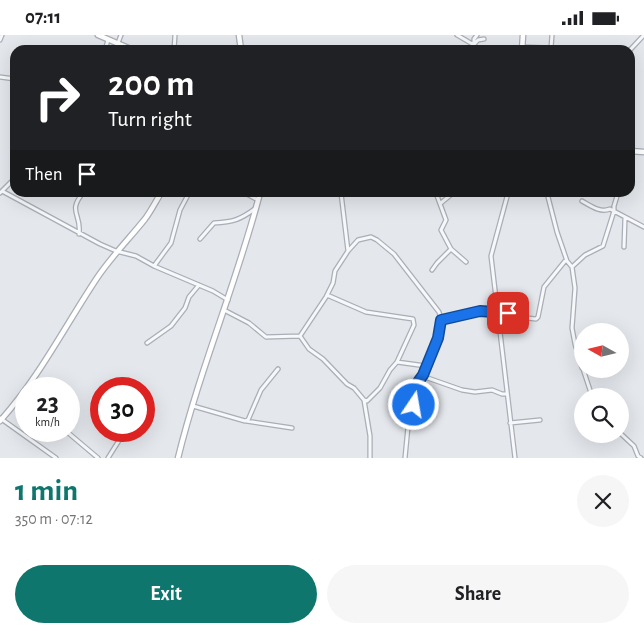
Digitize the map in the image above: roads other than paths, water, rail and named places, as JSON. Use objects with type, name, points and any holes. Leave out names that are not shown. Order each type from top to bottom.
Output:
[{"type":"street","points":[[0,40],[2,35]]},
{"type":"street","points":[[98,35],[122,45]]},
{"type":"street","points":[[118,43],[120,35]]},
{"type":"street","points":[[457,35],[474,45]]},
{"type":"street","points":[[474,45],[476,35]]},
{"type":"street","points":[[635,45],[644,35]]},
{"type":"street","points":[[106,45],[108,39]]},
{"type":"street","points":[[474,45],[478,40],[484,39]]},
{"type":"street","points":[[12,197],[79,234],[116,251],[136,255],[154,266],[213,291],[228,300]]},
{"type":"street","points":[[79,234],[81,223],[75,211],[75,205],[80,197]]},
{"type":"street","points":[[56,458],[1,419],[32,379],[97,277],[116,251],[146,217],[158,197]]},
{"type":"street","points":[[154,266],[171,243],[180,210],[188,197]]},
{"type":"street","points":[[252,197],[258,200]]},
{"type":"street","points":[[178,458],[248,238],[259,197]]},
{"type":"street","points":[[341,197],[348,251]]},
{"type":"street","points":[[438,197],[446,220],[441,230],[451,249],[466,262]]},
{"type":"street","points":[[441,203],[448,197]]},
{"type":"street","points":[[507,197],[491,256],[515,458]]},
{"type":"street","points":[[548,197],[557,232],[567,261],[572,267],[575,288],[572,327],[574,344]]},
{"type":"street","points":[[572,267],[585,255],[603,246],[617,197]]},
{"type":"street","points":[[582,201],[600,210],[610,209],[644,227]]},
{"type":"street","points":[[200,239],[214,223],[231,223],[244,218],[256,208]]},
{"type":"street","points":[[624,247],[625,218]]},
{"type":"street","points":[[224,310],[249,323],[266,337],[300,336],[327,295],[333,283],[335,271],[348,251],[358,240],[371,237],[377,240],[394,254],[440,312],[441,320],[438,338],[418,382],[405,458]]},
{"type":"street","points":[[432,270],[451,249]]},
{"type":"street","points":[[441,320],[480,311],[515,313],[527,318],[536,319],[544,287],[555,272],[567,261]]},
{"type":"street","points":[[147,343],[171,325],[185,308],[189,297],[199,285]]},
{"type":"street","points":[[327,295],[366,312],[413,319],[415,323],[397,362],[390,369],[380,389],[367,401],[364,400]]},
{"type":"street","points":[[300,336],[308,349],[323,359],[364,400],[370,437],[370,458]]},
{"type":"street","points":[[397,362],[426,366]]},
{"type":"street","points":[[245,421],[248,420],[261,391],[278,369]]},
{"type":"street","points":[[422,376],[462,390],[475,392],[492,390],[507,394]]},
{"type":"street","points":[[193,406],[245,421],[292,428]]},
{"type":"street","points":[[510,423],[540,420]]},
{"type":"street","points":[[629,441],[641,458]]},
{"type":"street","points":[[79,442],[98,458]]},
{"type":"street","points":[[108,458],[118,442]]}]
